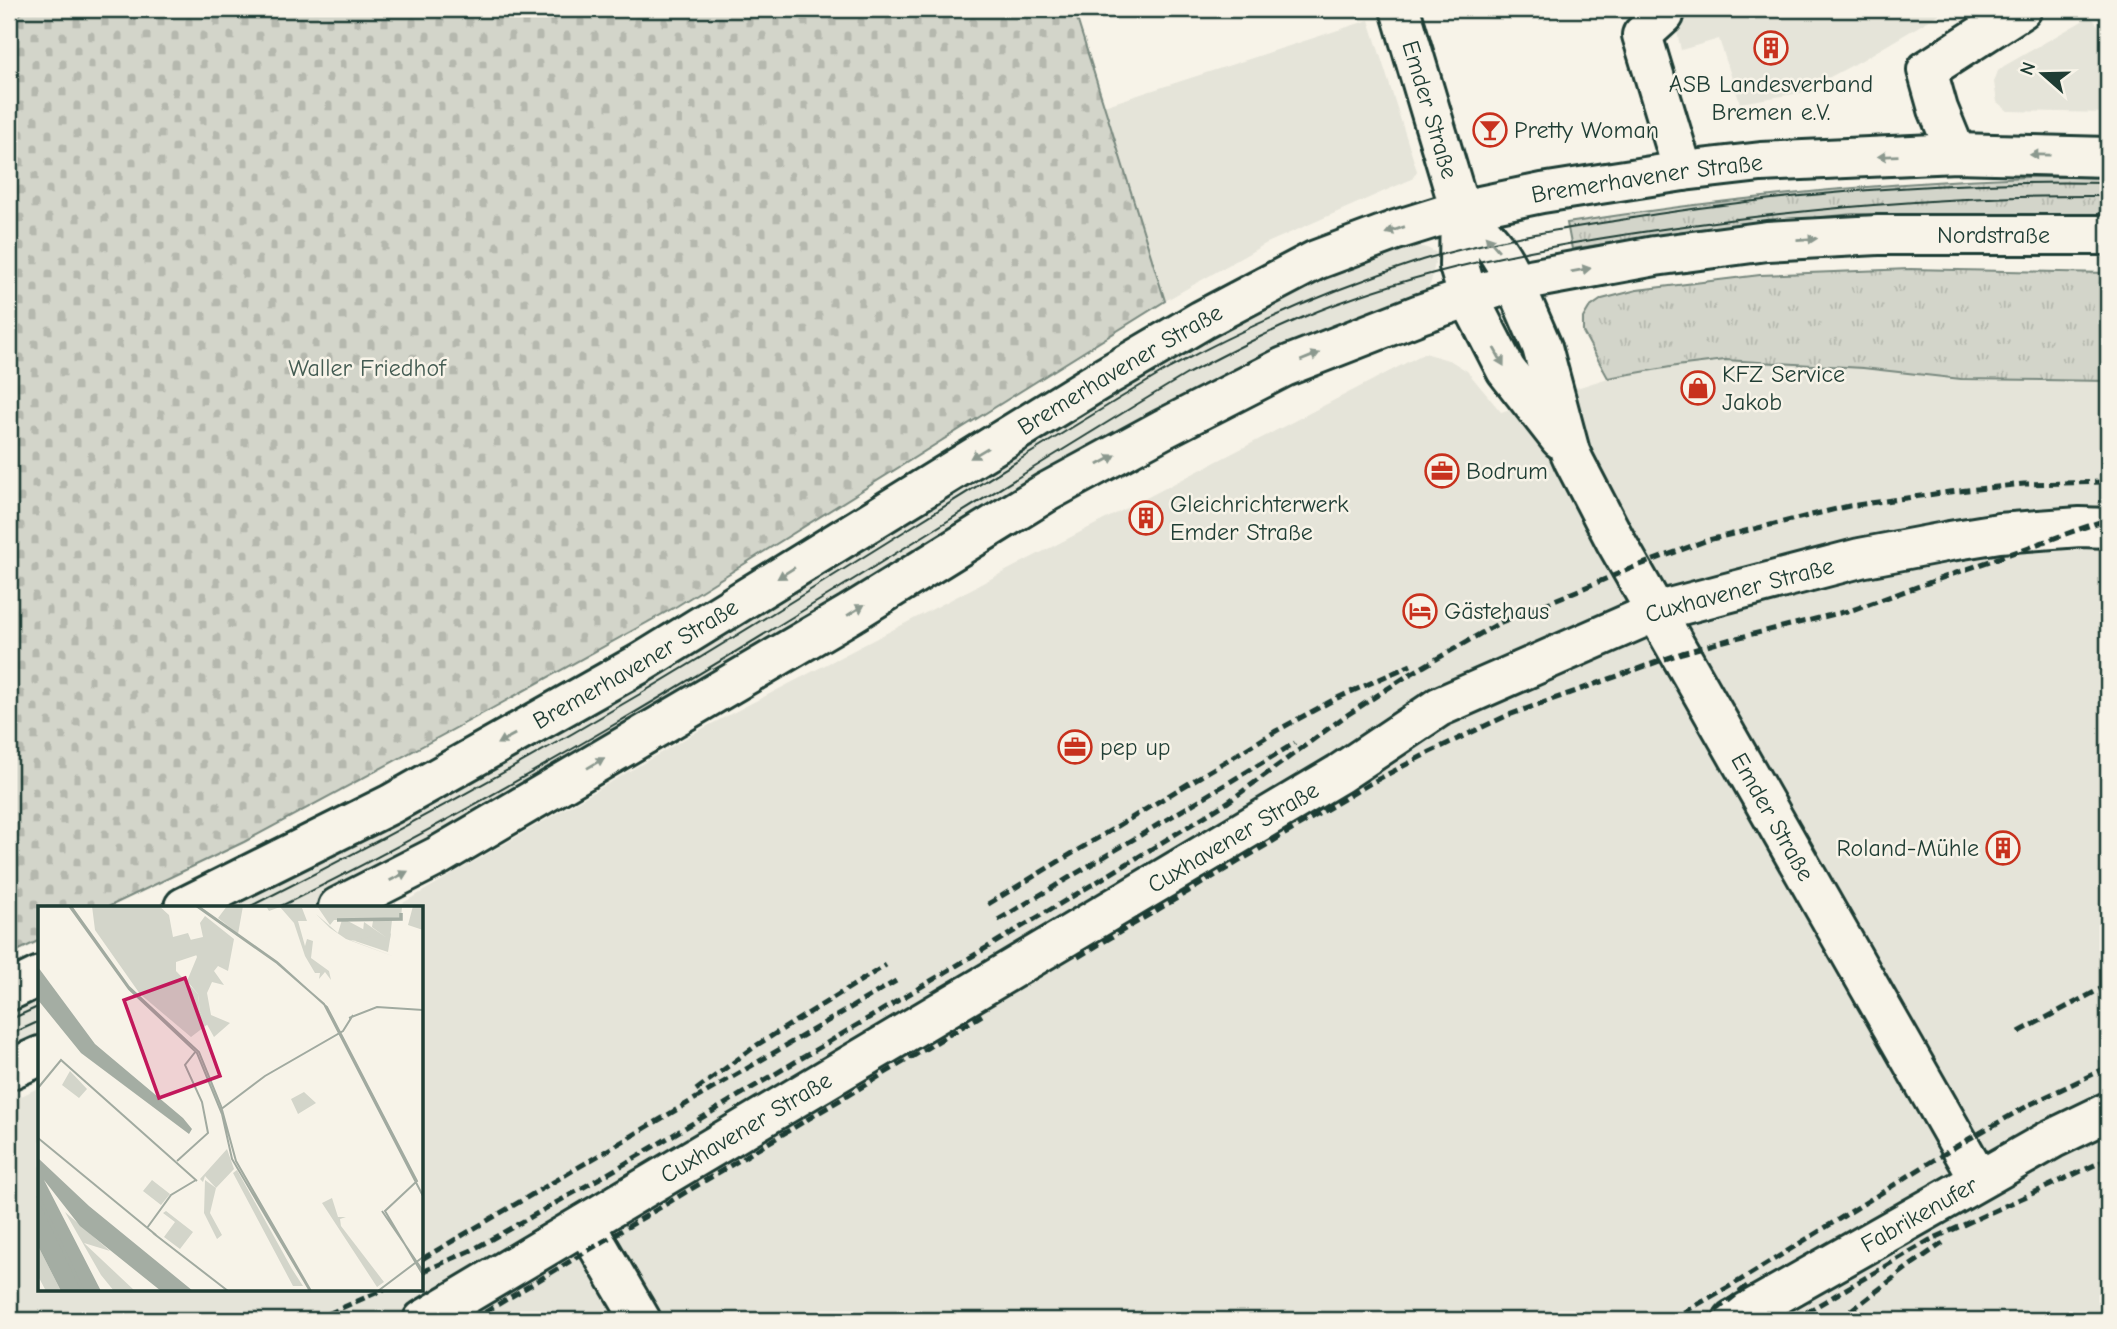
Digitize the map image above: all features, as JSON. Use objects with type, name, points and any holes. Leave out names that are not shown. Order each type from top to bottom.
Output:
[{"type":"main road","name":"Emder Straße","points":[[1400,9],[1460,210],[1459,266],[1468,296],[1506,370],[1570,452],[1615,540],[1658,611],[1979,1179]]},
{"type":"main road","points":[[1663,9],[1664,15],[1642,35],[1683,171]]},
{"type":"main road","points":[[2022,9],[1927,70],[1938,109],[1956,153],[2108,157]]},
{"type":"main road","name":"Bremerhavener Straße","points":[[186,906],[391,804],[641,663],[969,459],[1202,320],[1315,260],[1460,210],[1542,193],[1761,162],[1956,153]]},
{"type":"main road","name":"Emder Straße","points":[[1460,210],[1503,256],[1542,347],[1570,452]]},
{"type":"main road","name":"Nordstraße","points":[[1514,282],[1655,256],[1766,241],[1878,235],[2108,235]]},
{"type":"main road","points":[[340,906],[450,849],[850,614],[1018,509],[1163,429],[1284,367],[1468,296],[1514,282]]},
{"type":"main road","name":"Cuxhavener Straße","points":[[423,1320],[1339,774],[1439,707],[1658,611],[1860,558],[1950,541],[1999,533],[2080,527],[2108,528]]},
{"type":"main road","points":[[9,991],[38,977]]},
{"type":"main road","points":[[9,1070],[38,1057]]},
{"type":"main road","name":"Fabrikenufer","points":[[1733,1320],[1979,1179],[2108,1112]]},
{"type":"main road","points":[[585,1224],[641,1320]]},
{"type":"shaded area","points":[[1672,9],[1948,9],[1800,93],[1740,103],[1719,39],[1681,50]]},
{"type":"shaded area","points":[[2091,16],[2108,39],[2108,113],[2008,111],[1997,102],[1994,82],[1998,71]]},
{"type":"shaded area","points":[[1369,20],[1417,171],[1412,179],[1267,243],[1165,301],[1104,106]]},
{"type":"shaded area","points":[[1408,244],[1437,253],[1431,282],[1427,291],[1419,297],[1320,333],[1189,391],[995,509],[354,887],[316,906],[216,906],[1133,376],[1303,281]]},
{"type":"shaded area","points":[[1910,269],[2108,273],[2108,1315],[2098,1320],[9,1320],[9,1102],[38,1088],[38,1290],[424,1290],[424,906],[398,906],[698,731],[1425,353],[1451,361],[1467,371],[1501,412],[1608,378],[1583,332],[1583,318],[1589,308],[1602,299],[1637,290],[1760,275]]},
{"type":"shaded area","points":[[38,993],[38,1041],[9,1054],[9,1005]]},
{"type":"green space","name":"Waller Friedhof","points":[[27,9],[1074,9],[1165,301],[677,606],[244,842],[110,906],[38,906],[38,941],[9,955],[9,23]]},
{"type":"green space","points":[[2028,177],[2108,177],[2108,219],[1853,214],[1686,231],[1572,249],[1567,223],[1797,193]]},
{"type":"green space","points":[[1910,269],[2108,273],[2108,381],[1961,379],[1863,368],[1725,360],[1608,378],[1583,332],[1583,318],[1589,308],[1602,299],[1637,290],[1760,275]]},
{"type":"tram line","points":[[251,906],[348,857],[592,722],[1170,368],[1262,322],[1325,295],[1422,260],[1469,247],[1675,211],[1860,191],[1984,184],[2108,183]]},
{"type":"tram line","points":[[281,906],[396,847],[625,718],[1187,374],[1317,311],[1376,290],[1501,257],[1670,228],[1779,214],[1943,200],[2108,196]]},
{"type":"tram line","points":[[9,1020],[38,1007]]},
{"type":"tram line","points":[[9,1035],[38,1022]]},
{"type":"railway","points":[[424,1271],[472,1250],[616,1169],[1125,865],[1228,802],[1344,717],[1407,676],[1499,623],[1708,540],[1849,506],[2024,484],[2108,482]]},
{"type":"railway","points":[[1078,957],[1369,784],[1506,716],[1682,653],[1852,610],[2108,519]]},
{"type":"railway","points":[[988,904],[1276,731],[1335,699],[1411,665]]},
{"type":"railway","points":[[998,920],[1295,743]]},
{"type":"railway","points":[[696,1090],[757,1045],[886,965]]},
{"type":"railway","points":[[424,1258],[896,981]]},
{"type":"railway","points":[[2019,1032],[2108,985]]},
{"type":"railway","points":[[472,1320],[982,1015]]},
{"type":"railway","points":[[1670,1320],[1739,1281],[1960,1144],[2031,1104],[2108,1067]]},
{"type":"railway","points":[[1793,1320],[1930,1240],[2108,1159]]},
{"type":"railway","points":[[1839,1320],[1943,1243]]},
{"type":"railway","points":[[1704,1320],[1751,1283]]},
{"type":"railway","points":[[314,1320],[383,1290]]},
{"type":"place","name":"ASB Landesverband Bremen e.V.","points":[[1771,48]]},
{"type":"place","name":"Pretty Woman","points":[[1490,130]]},
{"type":"place","name":"KFZ Service Jakob","points":[[1698,388]]},
{"type":"place","name":"Bodrum","points":[[1442,471]]},
{"type":"place","name":"Gleichrichterwerk Emder Straße","points":[[1146,518]]},
{"type":"place","name":"Gästehaus","points":[[1420,611]]},
{"type":"place","name":"pep up","points":[[1075,747]]},
{"type":"place","name":"Roland-Mühle","points":[[2003,848]]}]
